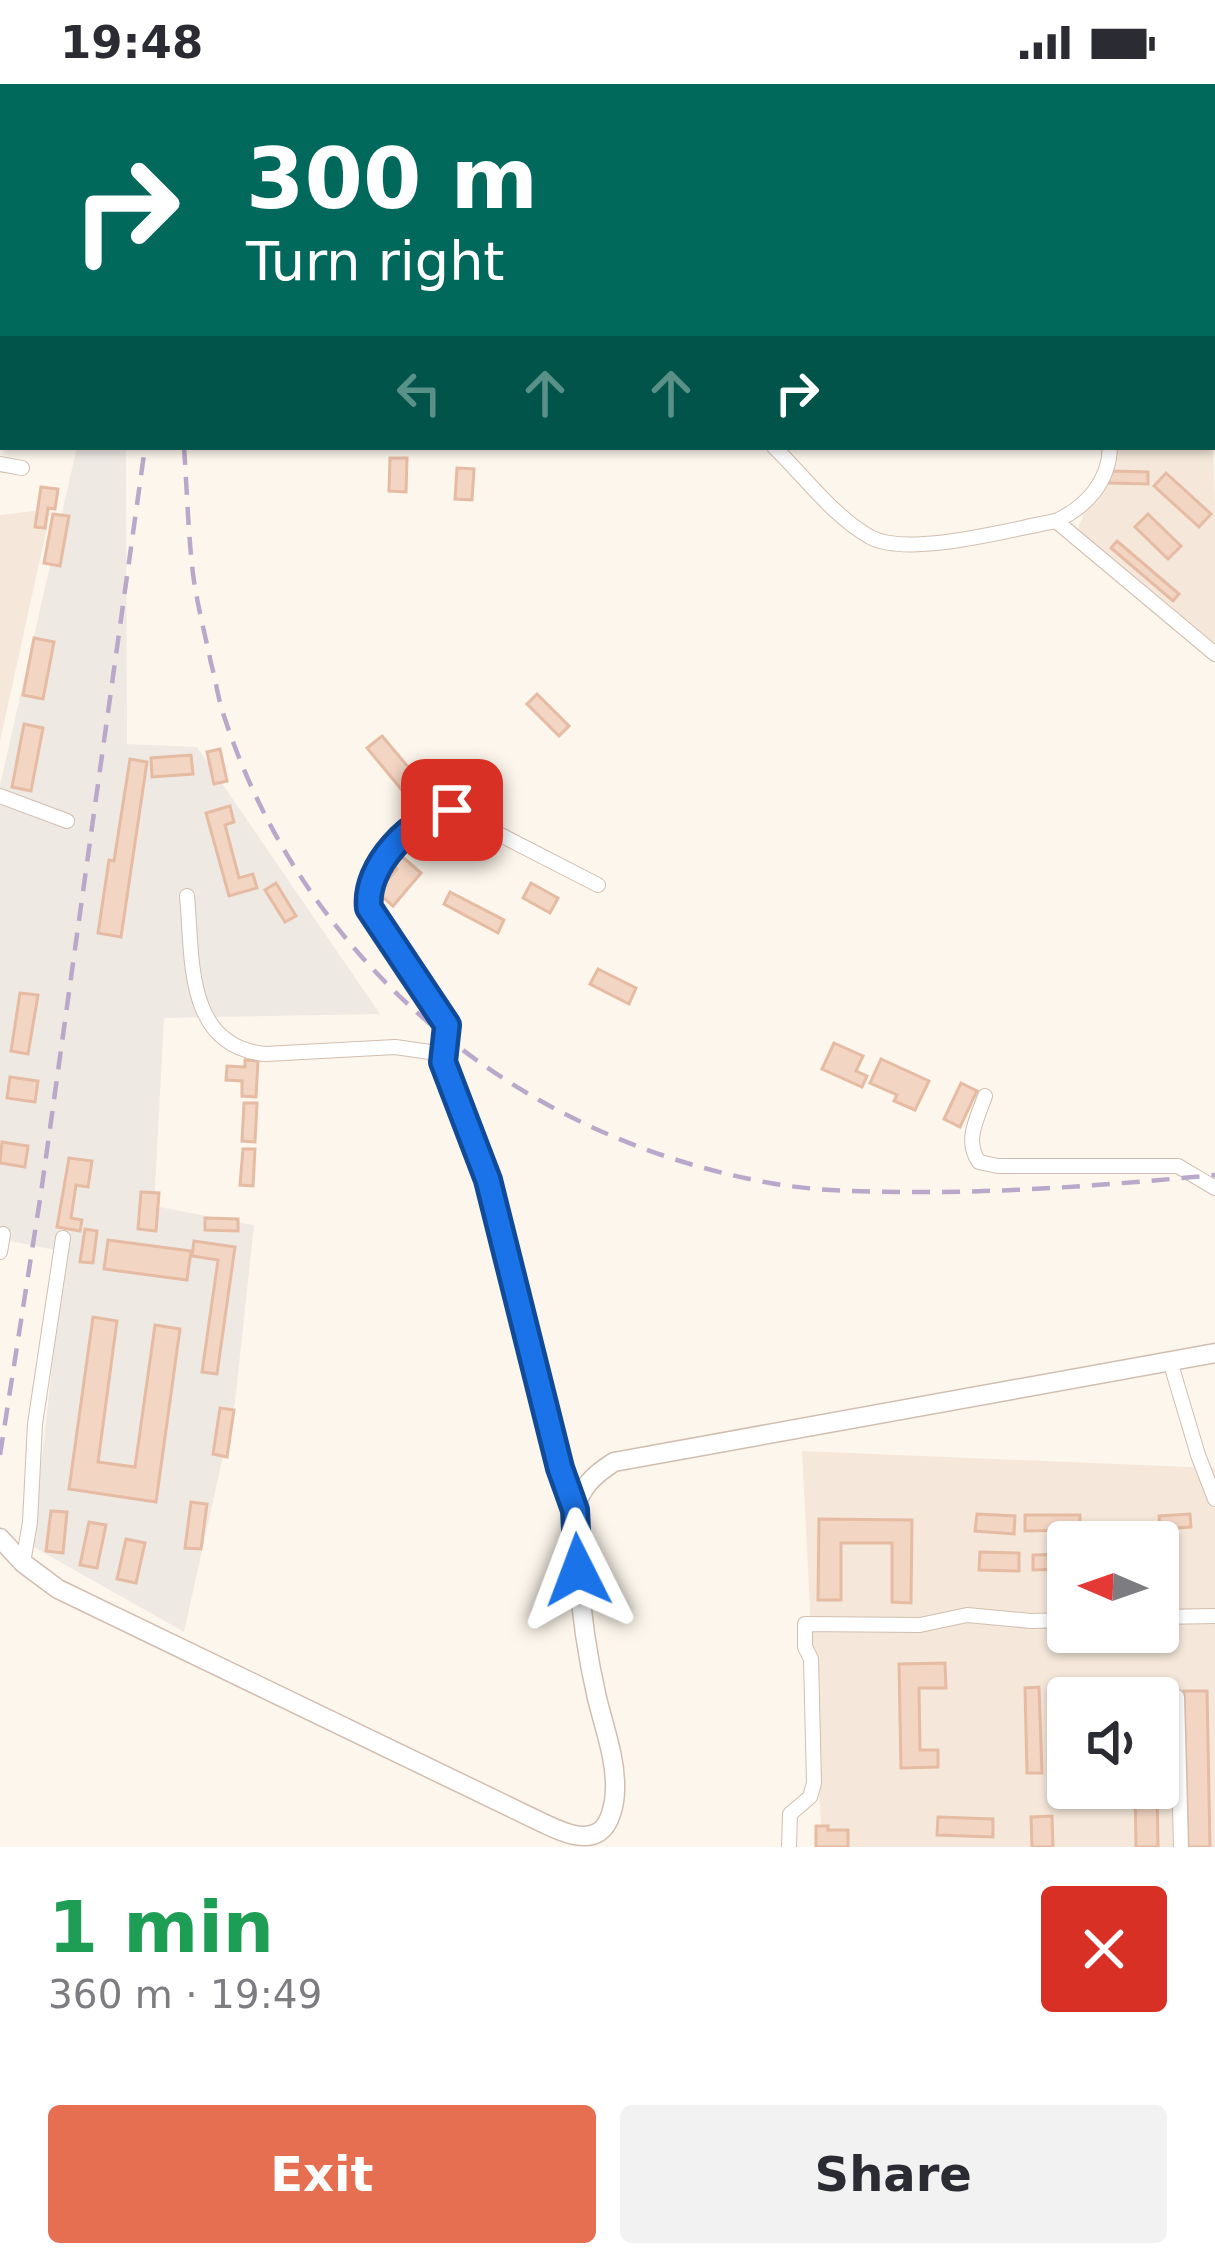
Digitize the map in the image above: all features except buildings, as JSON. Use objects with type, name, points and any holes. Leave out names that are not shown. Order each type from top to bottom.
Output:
[{"type":"street","points":[[776,450],[846,519],[884,544],[939,543],[1056,521],[1075,512],[1096,490],[1110,450]]},
{"type":"street","points":[[0,464],[22,468]]},
{"type":"street","points":[[1056,521],[1215,654]]},
{"type":"street","points":[[0,796],[68,821]]},
{"type":"street","points":[[0,1538],[58,1589],[99,1610],[562,1832],[597,1841],[608,1821],[616,1785],[581,1607],[575,1510],[560,1468],[488,1180],[443,1062],[447,1025],[369,908],[367,893],[384,855],[424,821],[452,810],[598,885]]},
{"type":"street","points":[[188,896],[195,986],[206,1017],[233,1047],[266,1054],[395,1047],[430,1052],[443,1062]]},
{"type":"street","points":[[985,1096],[971,1138],[972,1153],[979,1162],[998,1166],[1178,1166],[1215,1188]]},
{"type":"street","points":[[0,1252],[3,1234]]},
{"type":"street","points":[[23,1563],[35,1424],[63,1238]]},
{"type":"street","points":[[575,1510],[594,1475],[614,1462],[1215,1353]]},
{"type":"street","points":[[1170,1361],[1215,1499]]},
{"type":"street","points":[[789,1847],[790,1814],[810,1797],[814,1784],[811,1659],[805,1624],[920,1625],[967,1616],[1047,1621]]},
{"type":"street","points":[[1179,1617],[1215,1616]]},
{"type":"street","points":[[1179,1772],[1181,1847]]},
{"type":"shaded area","points":[[76,450],[126,450],[127,744],[197,747],[380,1014],[164,1018],[154,1206],[254,1225],[235,1402],[184,1632],[32,1546],[65,1252],[0,1239],[0,785]]},
{"type":"shaded area","points":[[1100,450],[1213,450],[1215,651],[1077,530],[1102,472]]},
{"type":"shaded area","points":[[51,509],[0,741],[0,515]]},
{"type":"shaded area","points":[[802,1451],[1215,1468],[1215,1847],[822,1847]]},
{"type":"railway","points":[[0,1455],[145,450]]},
{"type":"railway","points":[[184,450],[199,608],[222,710],[260,805],[308,887],[365,961],[432,1025],[507,1080],[588,1126],[677,1160],[789,1186],[961,1192],[1215,1175]]},
{"type":"route","points":[[452,810],[424,821],[384,855],[367,893],[369,908],[447,1025],[443,1062],[488,1180],[560,1468],[575,1510],[578,1570]]}]
